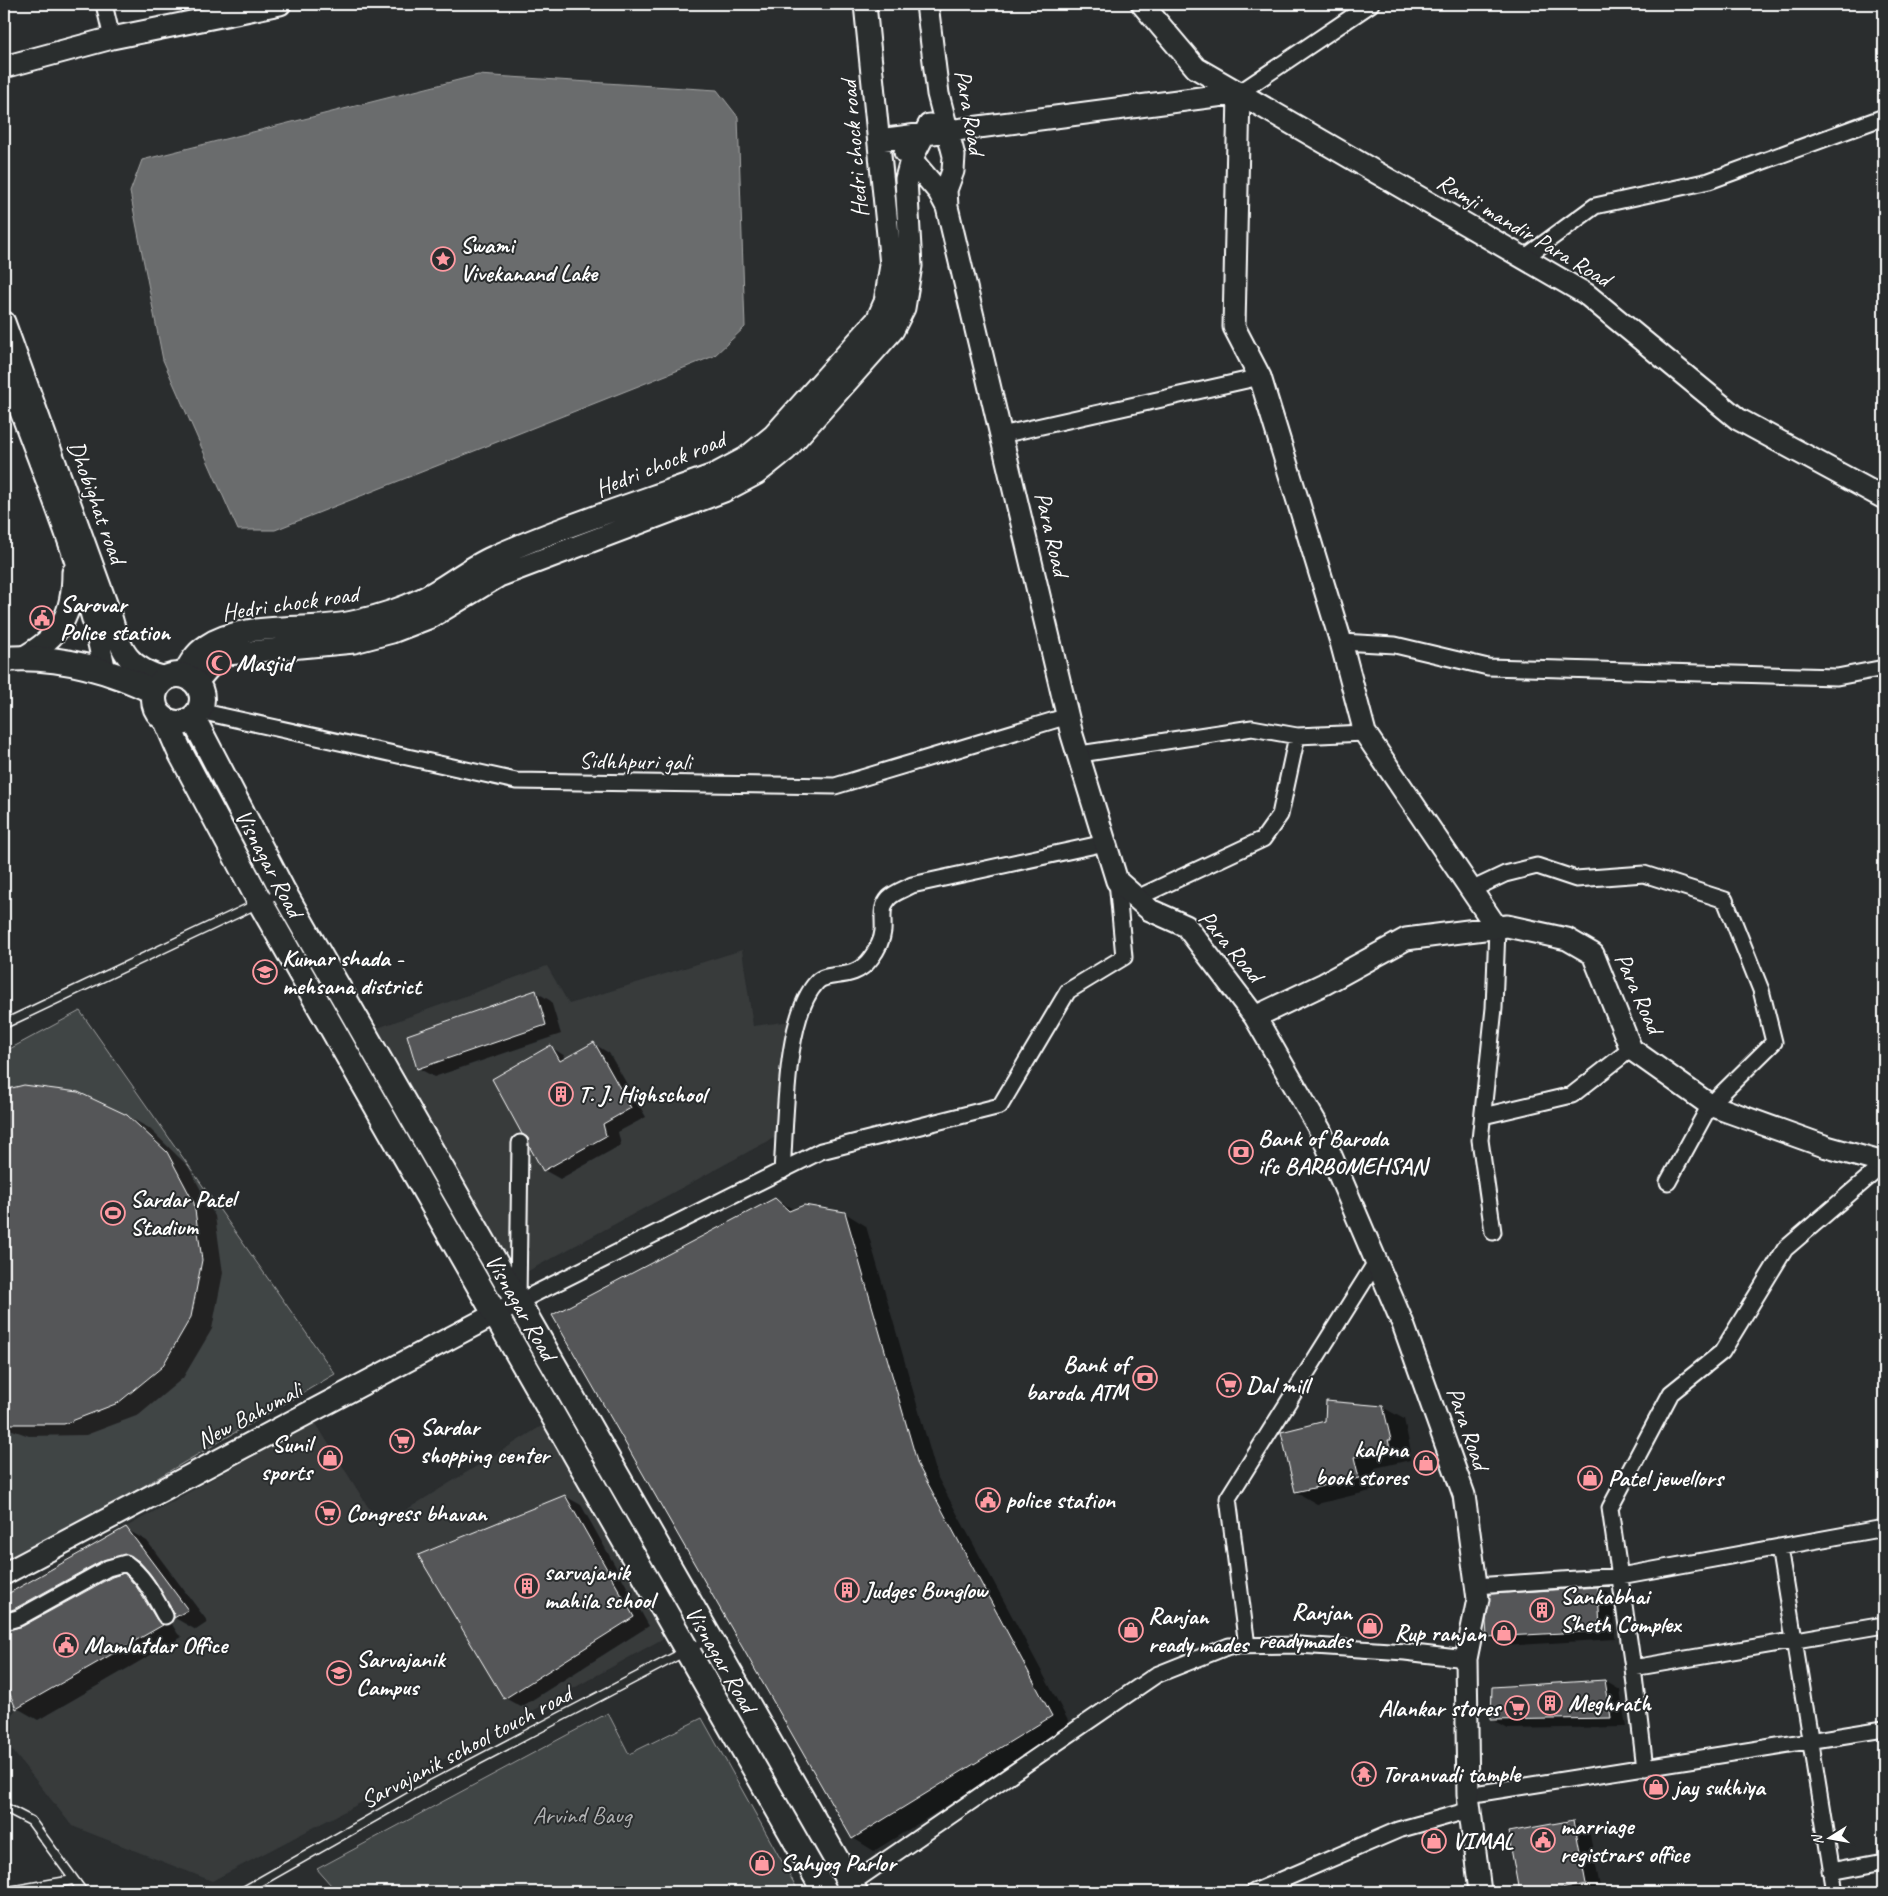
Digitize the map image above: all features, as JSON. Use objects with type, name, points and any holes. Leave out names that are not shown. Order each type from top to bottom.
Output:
[{"type":"main road","points":[[13,658],[64,661],[105,672],[175,682],[202,697],[196,715],[185,722],[175,723],[166,720],[158,713],[154,703],[175,682]]},
{"type":"main road","name":"Visnagar Road","points":[[196,715],[284,891],[709,1639],[848,1890]]},
{"type":"main road","name":"Visnagar Road","points":[[166,720],[179,750],[260,902],[825,1892]]},
{"type":"street","points":[[104,4],[112,38]]},
{"type":"street","points":[[4,67],[112,38],[280,4]]},
{"type":"street","name":"Hedri chock road","points":[[175,682],[192,659],[205,646],[224,636],[242,632],[351,623],[386,614],[422,599],[490,558],[716,474],[746,458],[773,436],[877,320],[885,302],[891,265],[887,139],[876,105],[865,4]]},
{"type":"street","name":"Para Road","points":[[927,4],[938,94],[954,156],[953,171],[946,190],[947,206],[1068,716],[1117,881],[1150,910],[1186,926],[1255,1017],[1320,1130],[1403,1324],[1464,1495],[1478,1599],[1466,1659],[1469,1802],[1480,1892]]},
{"type":"street","name":"Ramji mandir Para Road","points":[[1142,4],[1196,68],[1586,294],[1738,419],[1884,498]]},
{"type":"street","points":[[887,139],[1239,93],[1371,4]]},
{"type":"street","points":[[1239,93],[1234,327],[1260,377],[1341,642],[1366,733],[1497,928],[1494,1008],[1480,1140],[1493,1232]]},
{"type":"street","name":"Hedri chock road","points":[[175,682],[209,666],[227,654],[354,642],[392,632],[431,616],[499,576],[724,491],[756,474],[786,450],[894,330],[904,308],[911,266],[906,179],[911,160],[926,135],[936,110],[938,94]]},
{"type":"street","points":[[1524,258],[1595,206],[1708,181],[1884,117]]},
{"type":"street","points":[[887,139],[911,160],[939,192],[947,206]]},
{"type":"street","name":"Dhobighat road","points":[[4,322],[111,617],[117,640],[124,655],[138,667],[175,682]]},
{"type":"street","name":"Dhobighat road","points":[[4,366],[72,556],[100,642],[105,672]]},
{"type":"street","points":[[1001,435],[1260,377]]},
{"type":"street","points":[[13,658],[41,648],[55,635],[67,617],[73,582],[72,556]]},
{"type":"street","points":[[1341,642],[1395,646],[1488,667],[1837,677],[1884,668]]},
{"type":"street","name":"Sidhhpuri gali","points":[[196,715],[516,782],[834,786],[1068,716]]},
{"type":"street","points":[[1080,754],[1252,728],[1297,736],[1366,733]]},
{"type":"street","points":[[1137,898],[1263,840],[1280,815],[1297,736]]},
{"type":"street","points":[[782,1171],[792,1037],[808,993],[819,980],[857,972],[869,961],[880,945],[884,906],[890,897],[912,885],[1105,843]]},
{"type":"street","points":[[1471,890],[1505,874],[1537,866],[1576,879],[1644,874],[1725,900],[1761,990],[1774,1042],[1710,1105],[1668,1182]]},
{"type":"street","points":[[520,1143],[518,1302],[821,1151],[1000,1106],[1068,991],[1124,957],[1117,881]]},
{"type":"street","name":"Para Road","points":[[1255,1017],[1324,984],[1406,939],[1507,926],[1567,939],[1593,954],[1631,1049],[1710,1105],[1827,1147],[1884,1164]]},
{"type":"street","points":[[1483,1116],[1572,1095],[1631,1049]]},
{"type":"street","points":[[1645,1768],[1634,1668],[1610,1508],[1671,1394],[1722,1352],[1785,1249],[1884,1164]]},
{"type":"street","points":[[1248,1646],[1228,1498],[1376,1262]]},
{"type":"street","name":"New Bahumali","points":[[4,1574],[518,1302]]},
{"type":"street","points":[[1476,1586],[1620,1576],[1884,1528]]},
{"type":"street","points":[[1779,1547],[1835,1892]]},
{"type":"street","points":[[4,1622],[18,1618],[108,1568],[126,1563],[138,1572],[150,1588],[165,1616]]},
{"type":"street","points":[[1634,1668],[1884,1626]]},
{"type":"street","points":[[848,1890],[1156,1675],[1229,1646],[1298,1645],[1405,1652],[1466,1659]]},
{"type":"street","points":[[1254,1892],[1333,1856],[1469,1802],[1645,1768],[1884,1729]]},
{"type":"street","points":[[1831,1870],[1884,1860]]},
{"type":"lane","points":[[4,1024],[284,891]]},
{"type":"lane","name":"Sarvajanik school touch road","points":[[242,1892],[426,1787],[709,1639]]},
{"type":"lane","points":[[4,1807],[31,1821],[83,1892]]},
{"type":"lane","points":[[4,1892],[73,1880]]},
{"type":"shaded area","name":"Swami Vivekanand Lake","points":[[478,75],[717,90],[738,117],[745,327],[714,356],[275,530],[238,530],[163,360],[130,192],[142,160]]},
{"type":"shaded area","points":[[742,950],[753,1026],[792,1021],[785,1132],[519,1276],[375,1029],[547,966],[569,1004]]},
{"type":"shaded area","name":"Sarvajanik Campus","points":[[315,1422],[380,1526],[543,1425],[664,1638],[486,1737],[212,1881],[72,1826],[4,1740],[4,1725],[16,1709],[188,1610],[126,1527]]},
{"type":"green space","name":"Sardar Patel Stadium","points":[[80,1011],[335,1374],[4,1568],[4,1052]]},
{"type":"green space","name":"Arvind Baug","points":[[608,1713],[629,1754],[702,1718],[799,1892],[337,1892],[317,1869]]},
{"type":"building","points":[[536,990],[546,1025],[417,1069],[407,1035]]},
{"type":"building","name":"T. J. Highschool","points":[[594,1042],[631,1108],[603,1124],[606,1136],[543,1171],[529,1146],[528,1138],[522,1134],[492,1079],[551,1045],[560,1061]]},
{"type":"building","name":"Sardar Patel Stadium","points":[[24,1085],[78,1092],[127,1115],[167,1152],[194,1203],[202,1260],[191,1317],[162,1367],[118,1403],[64,1424],[4,1424],[4,1090]]},
{"type":"building","name":"Judges Bunglow","points":[[775,1198],[789,1211],[804,1205],[845,1212],[918,1465],[1052,1716],[852,1839],[552,1315]]},
{"type":"building","points":[[1326,1401],[1383,1406],[1391,1440],[1388,1440],[1390,1448],[1354,1457],[1359,1478],[1295,1492],[1281,1432],[1325,1421]]},
{"type":"building","name":"sarvajanik mahila school","points":[[565,1495],[634,1617],[504,1699],[418,1555]]},
{"type":"building","points":[[126,1527],[188,1610],[174,1618],[173,1612],[151,1575],[139,1561],[127,1554],[103,1560],[14,1609],[4,1612],[4,1596]]},
{"type":"building","points":[[124,1573],[136,1586],[157,1620],[163,1625],[16,1709],[4,1679],[4,1631],[23,1626],[112,1577]]},
{"type":"building","name":"Sankabhai Sheth Complex","points":[[1598,1587],[1600,1631],[1487,1637],[1486,1622],[1490,1594]]},
{"type":"building","name":"Meghrath","points":[[1605,1680],[1611,1718],[1491,1720],[1492,1687]]},
{"type":"building","points":[[1574,1820],[1586,1884],[1544,1892],[1519,1892],[1508,1832]]},
{"type":"place","name":"Swami Vivekanand Lake","points":[[443,259]]},
{"type":"place","name":"Sarovar Police station","points":[[42,618]]},
{"type":"place","name":"Masjid","points":[[219,663]]},
{"type":"place","name":"Kumar shada - mehsana district","points":[[265,972]]},
{"type":"place","name":"T. J. Highschool","points":[[561,1094]]},
{"type":"place","name":"Bank of Baroda ifc BARB0MEHSAN","points":[[1241,1152]]},
{"type":"place","name":"Sardar Patel Stadium","points":[[113,1213]]},
{"type":"place","name":"Bank of baroda ATM","points":[[1145,1378]]},
{"type":"place","name":"Dal mill","points":[[1229,1385]]},
{"type":"place","name":"Sardar shopping center","points":[[402,1441]]},
{"type":"place","name":"Sunil sports","points":[[330,1458]]},
{"type":"place","name":"kalpna book stores","points":[[1426,1463]]},
{"type":"place","name":"Patel jewellors","points":[[1590,1478]]},
{"type":"place","name":"police station","points":[[988,1500]]},
{"type":"place","name":"Congress bhavan","points":[[328,1513]]},
{"type":"place","name":"sarvajanik mahila school","points":[[527,1586]]},
{"type":"place","name":"Judges Bunglow","points":[[847,1590]]},
{"type":"place","name":"Sankabhai Sheth Complex","points":[[1542,1610]]},
{"type":"place","name":"Ranjan readymades","points":[[1370,1626]]},
{"type":"place","name":"Ranjan ready mades","points":[[1131,1630]]},
{"type":"place","name":"Rup ranjan","points":[[1504,1633]]},
{"type":"place","name":"Mamlatdar Office","points":[[66,1645]]},
{"type":"place","name":"Sarvajanik Campus","points":[[339,1673]]},
{"type":"place","name":"Meghrath","points":[[1550,1703]]},
{"type":"place","name":"Alankar stores","points":[[1517,1708]]},
{"type":"place","name":"Toranvadi tample","points":[[1364,1774]]},
{"type":"place","name":"jay sukhiya","points":[[1656,1787]]},
{"type":"place","name":"marriage registrars office","points":[[1543,1840]]},
{"type":"place","name":"VIMAL","points":[[1434,1841]]},
{"type":"place","name":"Sahyog Parlor","points":[[762,1863]]}]
